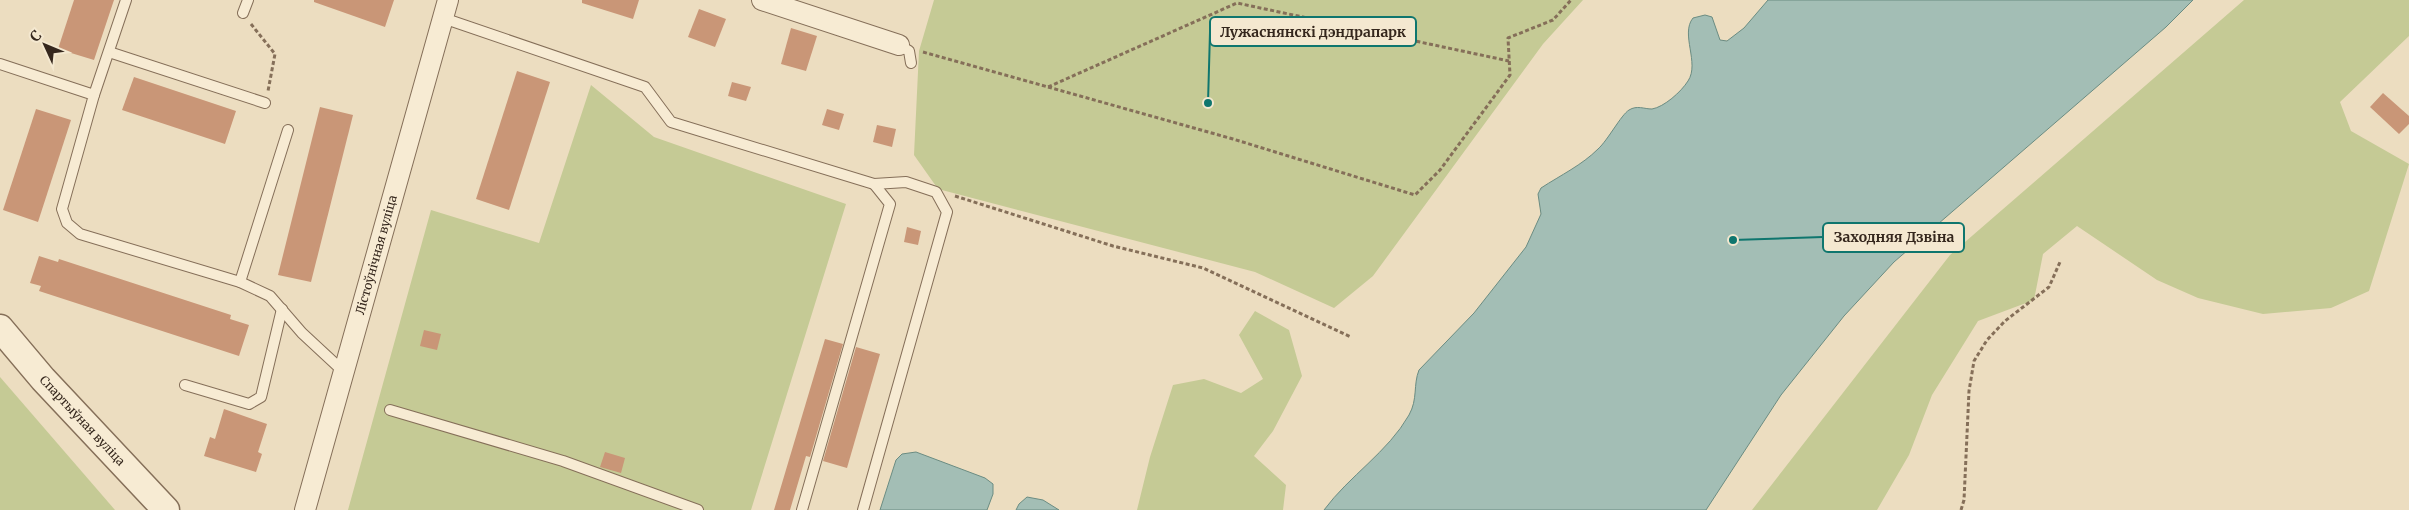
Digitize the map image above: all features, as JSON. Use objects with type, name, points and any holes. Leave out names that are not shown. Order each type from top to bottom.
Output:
[{"type":"street","points":[[762,0],[898,45]]},
{"type":"street","name":"Лістоўнічная вуліца","points":[[306,510],[446,9]]},
{"type":"street","name":"Спартыўная вуліца","points":[[0,328],[43,379],[166,510]]},
{"type":"lane","points":[[126,0],[94,95],[62,209],[66,223],[80,234],[240,282],[270,296],[302,333],[345,372]]},
{"type":"lane","points":[[243,13],[248,0]]},
{"type":"lane","points":[[446,9],[645,87],[671,122],[874,184],[906,182],[936,192],[947,212],[864,510]]},
{"type":"lane","points":[[898,45],[909,52],[911,63]]},
{"type":"lane","points":[[109,52],[265,103]]},
{"type":"lane","points":[[0,64],[94,95]]},
{"type":"lane","points":[[240,282],[288,130]]},
{"type":"lane","points":[[802,510],[890,204],[874,184]]},
{"type":"lane","points":[[185,384],[249,404],[260,397],[282,309]]},
{"type":"lane","points":[[390,410],[563,461],[698,510]]},
{"type":"path","points":[[898,45],[1233,138],[1415,195],[1440,170],[1510,75],[1508,38],[1553,20],[1571,0]]},
{"type":"path","points":[[1048,86],[1236,2],[1509,61]]},
{"type":"path","points":[[243,13],[275,54],[265,103]]},
{"type":"path","points":[[936,192],[978,202],[1113,246],[1202,268],[1352,337]]},
{"type":"path","points":[[1961,510],[1964,500],[1969,390],[1974,361],[1987,340],[2005,321],[2049,287],[2060,262]]},
{"type":"green space","points":[[934,0],[1583,0],[1543,44],[1373,276],[1334,308],[1255,272],[938,189],[914,155],[919,51]]},
{"type":"green space","points":[[2244,0],[2409,0],[2409,36],[2340,102],[2351,131],[2409,164],[2369,291],[2331,308],[2263,314],[2198,298],[2157,280],[2077,226],[2043,254],[2034,300],[1978,321],[1932,395],[1909,455],[1877,510],[1752,510],[1950,255]]},
{"type":"green space","points":[[591,85],[654,137],[846,204],[751,510],[348,510],[431,210],[539,243]]},
{"type":"green space","points":[[1255,311],[1289,330],[1302,376],[1273,431],[1254,456],[1286,485],[1283,510],[1137,510],[1150,457],[1173,385],[1204,379],[1241,393],[1263,379],[1239,335]]},
{"type":"green space","points":[[0,377],[115,510],[0,510]]},
{"type":"water","points":[[1768,0],[2193,0],[2166,27],[1894,262],[1844,316],[1781,395],[1706,510],[1324,510],[1390,441],[1400,428],[1412,409],[1419,370],[1474,313],[1526,247],[1541,214],[1538,194],[1541,188],[1592,155],[1629,110],[1638,107],[1657,108],[1681,90],[1691,74],[1692,66],[1688,32],[1693,18],[1705,15],[1712,17],[1720,40],[1727,41],[1744,28]]},
{"type":"water","points":[[916,452],[985,478],[993,484],[993,494],[987,510],[880,510],[896,460],[902,454]]},
{"type":"water","points":[[1027,497],[1043,500],[1059,510],[1016,510],[1019,504]]},
{"type":"building","points":[[74,0],[114,0],[94,60],[58,49]]},
{"type":"building","points":[[314,0],[394,0],[385,27],[314,2]]},
{"type":"building","points":[[582,0],[639,0],[633,19],[582,3]]},
{"type":"building","points":[[699,9],[726,19],[715,47],[688,37]]},
{"type":"building","points":[[791,28],[817,36],[806,71],[781,64]]},
{"type":"building","points":[[517,71],[550,82],[509,210],[476,199]]},
{"type":"building","points":[[134,77],[236,111],[225,144],[122,110]]},
{"type":"building","points":[[732,82],[751,87],[746,101],[728,96]]},
{"type":"building","points":[[2383,93],[2409,116],[2409,124],[2399,134],[2370,107]]},
{"type":"building","points":[[320,107],[353,115],[311,282],[278,275]]},
{"type":"building","points":[[36,109],[71,120],[38,222],[3,210]]},
{"type":"building","points":[[827,109],[844,114],[839,130],[822,125]]},
{"type":"building","points":[[877,125],[896,129],[892,147],[873,142]]},
{"type":"building","points":[[907,227],[921,231],[918,245],[904,242]]},
{"type":"building","points":[[39,256],[58,262],[59,259],[231,315],[230,319],[249,325],[239,356],[39,291],[41,286],[30,283]]},
{"type":"building","points":[[424,330],[441,334],[437,350],[420,346]]},
{"type":"building","points":[[825,339],[843,344],[810,457],[806,456],[790,510],[774,510]]},
{"type":"building","points":[[856,347],[880,354],[847,468],[823,461]]},
{"type":"building","points":[[224,409],[267,424],[258,452],[262,454],[256,472],[204,456],[210,437],[215,439]]},
{"type":"building","points":[[605,452],[625,458],[621,473],[600,467]]},
{"type":"place","name":"Лужаснянскі дэндрапарк","points":[[1208,103]]},
{"type":"place","name":"Заходняя Дзвіна","points":[[1733,240]]}]
